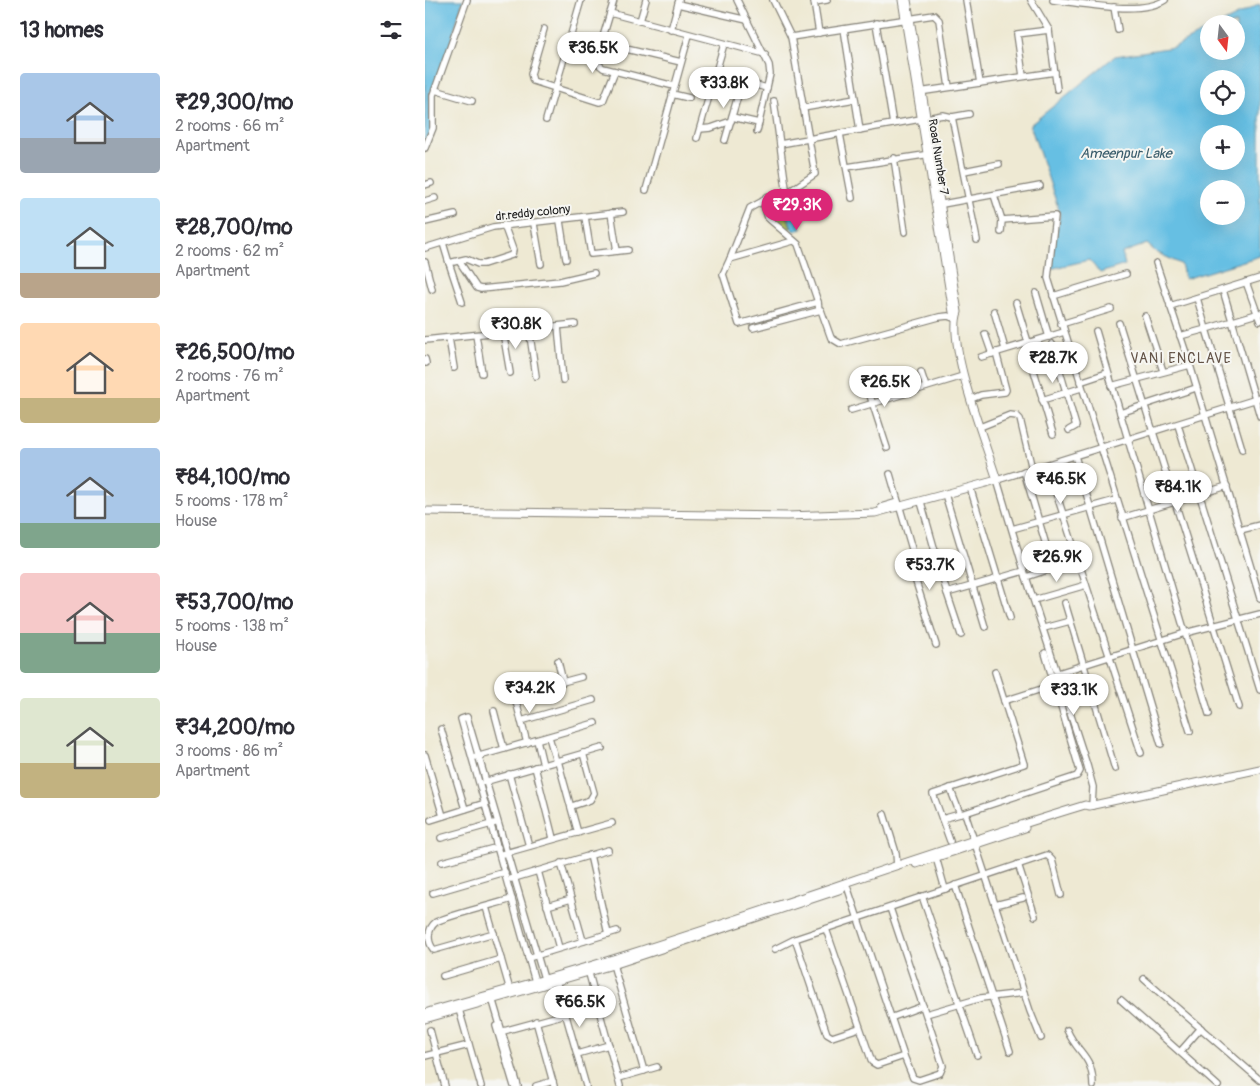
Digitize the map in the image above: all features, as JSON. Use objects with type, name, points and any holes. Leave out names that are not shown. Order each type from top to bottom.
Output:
[{"type":"street","points":[[425,148],[432,134],[432,100],[467,0]]},
{"type":"street","points":[[546,120],[581,0]]},
{"type":"street","points":[[614,0],[597,63],[603,68],[615,72],[674,86]]},
{"type":"street","points":[[640,21],[646,0]]},
{"type":"street","points":[[737,0],[765,54],[770,74],[757,131]]},
{"type":"street","points":[[773,0],[791,37],[807,139],[815,174],[790,191],[766,197],[763,201],[750,208],[723,274],[739,324],[818,302]]},
{"type":"street","points":[[819,33],[814,2],[827,0]]},
{"type":"street","name":"Road Number 7","points":[[902,0],[908,18]]},
{"type":"street","name":"Road Number 7","points":[[907,0],[923,119],[958,312],[956,318],[963,376],[997,480]]},
{"type":"street","points":[[966,0],[980,83]]},
{"type":"street","points":[[1031,0],[1049,30],[1057,88]]},
{"type":"street","points":[[1053,0],[1091,2],[1114,7],[1154,5],[1165,0]]},
{"type":"street","points":[[671,30],[678,2],[747,20]]},
{"type":"street","points":[[1114,7],[1118,30]]},
{"type":"street","points":[[610,13],[765,54]]},
{"type":"street","points":[[791,37],[935,15],[939,18],[949,87]]},
{"type":"street","points":[[876,24],[893,124]]},
{"type":"street","points":[[544,29],[531,79],[555,89],[599,102],[603,101],[615,72]]},
{"type":"street","points":[[844,29],[861,130]]},
{"type":"street","points":[[1023,76],[1017,34],[1049,30]]},
{"type":"street","points":[[646,190],[689,35]]},
{"type":"street","points":[[601,43],[681,62]]},
{"type":"street","points":[[697,138],[724,44]]},
{"type":"street","points":[[919,92],[1055,72]]},
{"type":"street","points":[[715,74],[767,88]]},
{"type":"street","points":[[725,140],[742,82]]},
{"type":"street","points":[[435,90],[472,101]]},
{"type":"street","points":[[672,94],[689,98]]},
{"type":"street","points":[[803,108],[855,99]]},
{"type":"street","points":[[774,101],[786,188]]},
{"type":"street","points":[[780,144],[943,115],[952,117],[969,114]]},
{"type":"street","points":[[952,117],[977,240]]},
{"type":"street","points":[[700,129],[711,128],[732,119],[759,123]]},
{"type":"street","points":[[840,134],[852,198]]},
{"type":"street","points":[[847,167],[894,158],[929,154]]},
{"type":"street","points":[[894,158],[905,232]]},
{"type":"street","points":[[964,171],[999,164]]},
{"type":"street","points":[[938,205],[1040,186]]},
{"type":"street","points":[[994,195],[1002,220],[1001,232]]},
{"type":"street","points":[[425,201],[435,198]]},
{"type":"street","points":[[763,201],[768,218],[798,244],[819,310],[824,314],[831,338],[841,344],[939,317],[949,316],[956,318]]},
{"type":"street","name":"dr.reddy colony","points":[[425,248],[504,225],[534,224],[623,212]]},
{"type":"street","points":[[611,214],[617,251]]},
{"type":"street","points":[[425,222],[455,215]]},
{"type":"street","points":[[1002,220],[1055,216],[1056,223],[1047,272],[1053,296],[1190,731]]},
{"type":"street","points":[[585,217],[591,254],[627,250]]},
{"type":"street","points":[[560,221],[566,259]]},
{"type":"street","points":[[534,224],[541,264]]},
{"type":"street","points":[[449,263],[469,259],[477,264],[484,264],[511,255],[513,250],[504,225]]},
{"type":"street","points":[[730,259],[793,241]]},
{"type":"street","points":[[443,243],[463,302]]},
{"type":"street","points":[[459,261],[477,288],[481,289],[560,280],[594,273]]},
{"type":"street","points":[[425,262],[432,289]]},
{"type":"street","points":[[1156,263],[1190,364],[1260,598]]},
{"type":"street","points":[[1053,296],[1126,274]]},
{"type":"street","points":[[1170,306],[1260,278]]},
{"type":"street","points":[[1246,282],[1259,313],[1260,321]]},
{"type":"street","points":[[1223,290],[1258,399],[1260,416]]},
{"type":"street","points":[[1036,293],[1049,336]]},
{"type":"street","points":[[1197,298],[1242,449]]},
{"type":"street","points":[[1016,303],[1029,342]]},
{"type":"street","points":[[1061,324],[1111,309]]},
{"type":"street","points":[[753,328],[819,310]]},
{"type":"street","points":[[994,311],[1005,349]]},
{"type":"street","points":[[1180,336],[1259,313]]},
{"type":"street","points":[[1145,316],[1163,371]]},
{"type":"street","points":[[1119,323],[1239,707]]},
{"type":"street","points":[[425,340],[575,324]]},
{"type":"street","points":[[558,326],[563,380]]},
{"type":"street","points":[[529,329],[536,376]]},
{"type":"street","points":[[1096,331],[1209,714]]},
{"type":"street","points":[[503,332],[510,373]]},
{"type":"street","points":[[981,357],[1064,332]]},
{"type":"street","points":[[971,399],[1007,390],[985,334]]},
{"type":"street","points":[[476,335],[482,373]]},
{"type":"street","points":[[449,338],[454,368]]},
{"type":"street","points":[[1052,344],[1076,426],[1069,430]]},
{"type":"street","points":[[1028,351],[1053,434]]},
{"type":"street","points":[[1111,386],[1190,364]]},
{"type":"street","points":[[891,372],[899,395]]},
{"type":"street","points":[[921,372],[926,387]]},
{"type":"street","points":[[1042,400],[1066,393],[1107,373]]},
{"type":"street","points":[[863,374],[887,448]]},
{"type":"street","points":[[851,410],[963,376]]},
{"type":"street","points":[[1120,413],[1196,388]]},
{"type":"street","points":[[881,507],[921,502],[1258,399]]},
{"type":"street","points":[[980,427],[1010,415],[1017,416],[1020,419],[1032,469]]},
{"type":"street","points":[[1178,425],[1260,690]]},
{"type":"street","points":[[1075,456],[1161,744]]},
{"type":"street","points":[[1047,464],[1141,753]]},
{"type":"street","points":[[1025,471],[1049,555]]},
{"type":"street","points":[[890,474],[914,556],[911,566],[936,644]]},
{"type":"street","points":[[997,480],[1025,574],[1087,765],[1093,787],[1091,806]]},
{"type":"street","points":[[1122,518],[1227,486]]},
{"type":"street","points":[[970,487],[1010,618]]},
{"type":"street","points":[[945,494],[985,626]]},
{"type":"street","points":[[1012,530],[1116,500]]},
{"type":"street","points":[[921,502],[961,635]]},
{"type":"street","points":[[425,511],[787,516],[875,513],[899,505]]},
{"type":"street","points":[[1240,530],[1260,525]]},
{"type":"street","points":[[947,593],[1078,560]]},
{"type":"street","points":[[1034,600],[1086,585]]},
{"type":"street","points":[[1065,603],[1115,769]]},
{"type":"street","points":[[1058,673],[1185,633],[1260,614]]},
{"type":"street","points":[[1044,628],[1070,621]]},
{"type":"street","points":[[942,819],[1077,776],[1080,771],[1079,764],[1045,653]]},
{"type":"street","points":[[558,661],[563,682]]},
{"type":"street","points":[[950,841],[933,794],[1024,764],[995,672]]},
{"type":"street","points":[[527,743],[513,692],[581,677]]},
{"type":"street","points":[[1004,701],[1054,685]]},
{"type":"street","points":[[521,721],[593,700]]},
{"type":"street","points":[[494,711],[504,749]]},
{"type":"street","points":[[464,718],[476,757],[486,781],[497,847],[503,854],[505,872],[510,879],[512,899],[536,984]]},
{"type":"street","points":[[476,757],[595,723]]},
{"type":"street","points":[[441,729],[465,809]]},
{"type":"street","points":[[549,737],[572,806],[578,832]]},
{"type":"street","points":[[537,740],[543,765]]},
{"type":"street","points":[[479,783],[602,748]]},
{"type":"street","points":[[572,806],[590,800],[594,793],[583,753]]},
{"type":"street","points":[[425,755],[443,816]]},
{"type":"street","points":[[476,757],[479,783],[485,803],[494,823],[510,879],[545,982]]},
{"type":"street","points":[[535,767],[553,838]]},
{"type":"street","points":[[847,885],[897,866],[1085,805],[1091,806],[1260,769]]},
{"type":"street","points":[[509,774],[529,846]]},
{"type":"street","points":[[950,788],[975,842],[984,875],[1041,1038]]},
{"type":"street","points":[[431,820],[485,803]]},
{"type":"street","points":[[883,814],[896,853],[897,866]]},
{"type":"street","points":[[441,838],[494,823]]},
{"type":"street","points":[[503,854],[553,838],[612,823]]},
{"type":"street","points":[[442,862],[497,847]]},
{"type":"street","points":[[510,879],[609,850]]},
{"type":"street","points":[[490,999],[510,990],[556,979],[612,962],[935,854]]},
{"type":"street","points":[[935,854],[945,888]]},
{"type":"street","points":[[589,855],[608,934]]},
{"type":"street","points":[[775,949],[795,939],[1047,855],[1050,856],[1061,895]]},
{"type":"street","points":[[561,863],[583,941]]},
{"type":"street","points":[[1018,864],[1035,916]]},
{"type":"street","points":[[538,871],[559,948]]},
{"type":"street","points":[[433,893],[505,872]]},
{"type":"street","points":[[847,885],[893,1016],[904,1056],[916,1080],[940,1073],[942,1070],[927,1014],[890,908]]},
{"type":"street","points":[[955,885],[1010,1051]]},
{"type":"street","points":[[922,896],[977,1055]]},
{"type":"street","points":[[995,905],[1023,898]]},
{"type":"street","points":[[494,933],[433,950],[430,946],[429,930],[438,920],[512,899]]},
{"type":"street","points":[[547,906],[571,899]]},
{"type":"street","points":[[486,907],[510,990]]},
{"type":"street","points":[[826,929],[870,1059],[874,1065],[904,1056]]},
{"type":"street","points":[[528,958],[617,931]]},
{"type":"street","points":[[795,939],[827,1034],[833,1037],[859,1028]]},
{"type":"street","points":[[443,976],[501,959]]},
{"type":"street","points":[[612,962],[645,1071]]},
{"type":"street","points":[[587,969],[621,1086]]},
{"type":"street","points":[[556,979],[586,1086]]},
{"type":"street","points":[[1144,979],[1260,1080]]},
{"type":"street","points":[[425,1013],[490,999],[536,984]]},
{"type":"street","points":[[927,1014],[958,1003],[981,998],[1024,993]]},
{"type":"street","points":[[490,999],[518,1086]]},
{"type":"street","points":[[1121,1000],[1218,1086]]},
{"type":"street","points":[[893,1016],[923,1006]]},
{"type":"street","points":[[425,1019],[458,1007]]},
{"type":"street","points":[[458,1007],[481,1086]]},
{"type":"street","points":[[500,1032],[566,1014]]},
{"type":"street","points":[[536,1022],[553,1083],[536,1086]]},
{"type":"street","points":[[1180,1052],[1201,1028]]},
{"type":"street","points":[[431,1030],[445,1086]]},
{"type":"street","points":[[1067,1030],[1073,1044],[1091,1063],[1093,1086]]},
{"type":"street","points":[[500,1032],[514,1086]]},
{"type":"street","points":[[425,1056],[469,1045]]},
{"type":"street","points":[[577,1054],[609,1045]]},
{"type":"street","points":[[619,1078],[657,1068]]},
{"type":"green space","points":[[790,194],[794,207],[785,209],[791,228],[786,230],[775,222],[766,202],[767,200]]},
{"type":"water","points":[[425,0],[463,0],[441,74],[430,93],[431,134],[425,140]]},
{"type":"water","name":"Ameenpur Lake","points":[[1260,4],[1260,256],[1185,279],[1181,264],[1156,252],[1147,244],[1122,253],[1125,265],[1100,273],[1089,260],[1050,269],[1060,213],[1030,125],[1115,56],[1174,47],[1200,34],[1200,60],[1245,60],[1245,15],[1238,15]]},
{"type":"water","points":[[795,209],[801,229],[793,231],[787,211]]},
{"type":"district","name":"VANI ENCLAVE","points":[[1181,358]]}]
